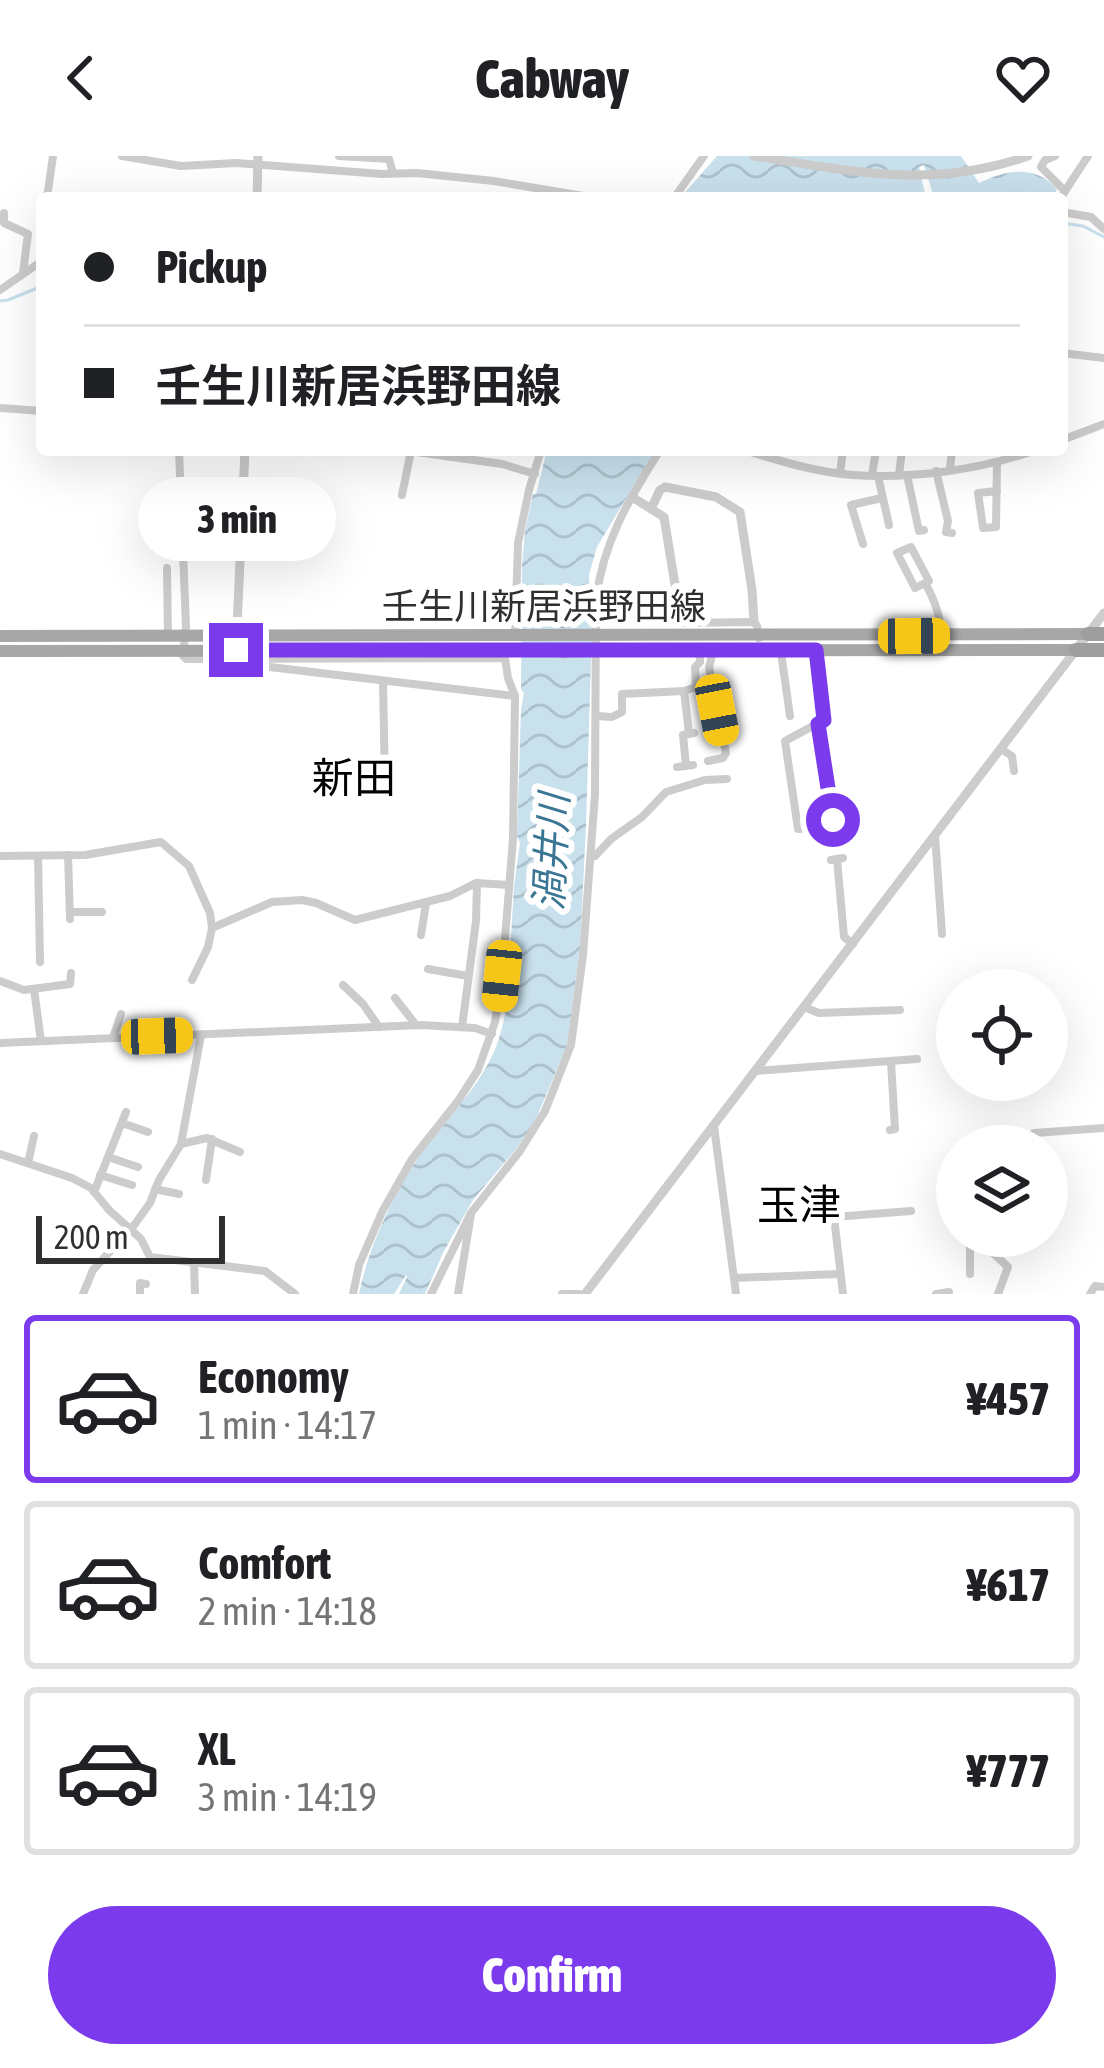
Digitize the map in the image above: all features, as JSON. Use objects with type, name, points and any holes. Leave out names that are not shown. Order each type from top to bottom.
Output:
[{"type":"highway","points":[[1076,650],[1104,650]]},
{"type":"main road","name":"壬生川新居浜野田線","points":[[0,651],[184,643],[595,643],[757,636],[1096,634]]},
{"type":"main road","name":"壬生川新居浜野田線","points":[[0,636],[168,637],[184,643]]},
{"type":"main road","name":"壬生川新居浜野田線","points":[[595,643],[707,650],[757,636],[781,650],[1076,650]]},
{"type":"street","points":[[48,192],[53,156]]},
{"type":"street","points":[[122,156],[181,166],[258,160],[382,175],[476,178],[559,192]]},
{"type":"street","points":[[339,156],[388,159],[393,173]]},
{"type":"street","points":[[678,192],[704,156]]},
{"type":"street","points":[[754,156],[924,177],[1028,156]]},
{"type":"street","points":[[1055,156],[1041,167],[1061,192]]},
{"type":"street","points":[[1065,192],[1088,157]]},
{"type":"street","points":[[257,192],[258,160]]},
{"type":"street","points":[[1068,212],[1095,214],[1104,229]]},
{"type":"street","points":[[4,213],[4,223],[28,234],[23,274]]},
{"type":"street","points":[[19,230],[20,217]]},
{"type":"street","points":[[0,290],[36,265]]},
{"type":"street","points":[[1068,354],[1104,358]]},
{"type":"street","points":[[0,408],[36,411]]},
{"type":"street","points":[[1068,438],[1104,424]]},
{"type":"street","points":[[179,456],[186,659],[505,658],[515,696],[509,885],[492,1034],[470,1084],[412,1159],[390,1197],[359,1264],[353,1294]]},
{"type":"street","points":[[236,643],[245,456]]},
{"type":"street","points":[[402,495],[406,456]]},
{"type":"street","points":[[443,456],[535,474]]},
{"type":"street","points":[[516,643],[518,542],[540,456]]},
{"type":"street","points":[[430,1294],[471,1213],[530,1136],[565,1066],[577,1015],[596,794],[596,600],[608,543],[656,456]]},
{"type":"street","points":[[781,456],[840,473],[875,476],[950,469],[1013,456]]},
{"type":"street","points":[[840,473],[842,456]]},
{"type":"street","points":[[876,456],[875,476],[889,525]]},
{"type":"street","points":[[902,456],[919,531],[924,530]]},
{"type":"street","points":[[950,469],[951,456]]},
{"type":"street","points":[[994,456],[997,491],[996,527],[983,528],[977,493],[997,491]]},
{"type":"street","points":[[936,471],[948,521],[946,532],[952,533]]},
{"type":"street","points":[[632,497],[664,518],[676,591],[675,617],[681,623],[757,636],[740,512],[716,497],[665,487],[651,509]]},
{"type":"street","points":[[863,544],[851,505],[881,498]]},
{"type":"street","points":[[911,547],[929,580],[925,584],[915,588],[897,553],[911,547]]},
{"type":"street","points":[[166,568],[168,637]]},
{"type":"street","points":[[925,584],[941,622],[941,635]]},
{"type":"street","points":[[562,1294],[587,1293],[1076,650],[1096,634],[1104,613]]},
{"type":"street","points":[[596,716],[622,712],[622,694],[684,692],[696,687],[695,668],[707,650]]},
{"type":"street","points":[[591,868],[598,849],[642,818],[663,794],[722,779],[711,760],[726,753],[707,650]]},
{"type":"street","points":[[781,650],[790,716]]},
{"type":"street","points":[[816,650],[824,720],[785,741],[798,829],[830,827],[833,820],[818,724]]},
{"type":"street","points":[[214,659],[515,696]]},
{"type":"street","points":[[383,681],[385,786]]},
{"type":"street","points":[[684,692],[692,734],[682,735],[685,766]]},
{"type":"street","points":[[1001,749],[1012,756],[1014,771]]},
{"type":"street","points":[[935,835],[942,934]]},
{"type":"street","points":[[0,856],[86,855],[161,842],[189,866],[208,904],[212,928],[192,980]]},
{"type":"street","points":[[68,855],[70,916],[101,912]]},
{"type":"street","points":[[38,856],[40,962]]},
{"type":"street","points":[[837,859],[844,937],[853,944]]},
{"type":"street","points":[[212,928],[272,902],[316,903],[356,920],[450,896],[477,883],[509,885]]},
{"type":"street","points":[[462,1028],[477,883]]},
{"type":"street","points":[[421,935],[426,903]]},
{"type":"street","points":[[428,969],[469,976]]},
{"type":"street","points":[[0,980],[19,990],[70,984],[71,973]]},
{"type":"street","points":[[343,985],[380,1027]]},
{"type":"street","points":[[34,988],[40,1042]]},
{"type":"street","points":[[395,998],[417,1025]]},
{"type":"street","points":[[804,1007],[819,1013],[900,1010]]},
{"type":"street","points":[[484,1010],[497,1013]]},
{"type":"street","points":[[113,1038],[121,1014]]},
{"type":"street","points":[[0,1043],[417,1025],[492,1034]]},
{"type":"street","points":[[83,1294],[93,1270],[150,1203],[181,1144],[200,1035]]},
{"type":"street","points":[[755,1071],[917,1059]]},
{"type":"street","points":[[890,1130],[895,1130],[891,1062]]},
{"type":"street","points":[[94,1192],[126,1112]]},
{"type":"street","points":[[122,1123],[148,1132]]},
{"type":"street","points":[[714,1126],[736,1294]]},
{"type":"street","points":[[1068,1131],[1104,1128]]},
{"type":"street","points":[[28,1164],[34,1136]]},
{"type":"street","points":[[181,1144],[212,1139],[239,1151]]},
{"type":"street","points":[[206,1180],[212,1139]]},
{"type":"street","points":[[0,1154],[72,1178],[94,1192],[141,1239],[153,1258],[265,1271],[295,1294]]},
{"type":"street","points":[[108,1156],[138,1167]]},
{"type":"street","points":[[100,1175],[131,1185]]},
{"type":"street","points":[[155,1189],[179,1194]]},
{"type":"street","points":[[843,1294],[834,1216],[911,1211]]},
{"type":"street","points":[[458,1294],[471,1213]]},
{"type":"street","points":[[968,1257],[970,1274]]},
{"type":"street","points":[[997,1257],[1008,1267]]},
{"type":"street","points":[[194,1262],[195,1294]]},
{"type":"street","points":[[1008,1267],[1020,1264]]},
{"type":"street","points":[[1002,1293],[1008,1267]]},
{"type":"street","points":[[734,1278],[840,1274]]},
{"type":"street","points":[[140,1294],[140,1283],[146,1283]]},
{"type":"street","points":[[1090,1294],[1095,1286],[1104,1289]]},
{"type":"street","points":[[936,1294],[950,1292]]},
{"type":"water","points":[[717,156],[961,156],[979,183],[1020,172],[1039,176],[1057,189],[932,192],[924,165],[919,167],[925,192],[685,192]]},
{"type":"water","name":"渦井川","points":[[546,456],[651,456],[597,547],[589,575],[592,627],[586,826],[580,948],[567,1045],[536,1119],[473,1200],[425,1294],[399,1294],[406,1275],[394,1294],[359,1294],[375,1241],[399,1189],[489,1062],[504,1018],[520,843],[522,565],[525,531]]},
{"type":"waterway","points":[[1068,224],[1104,237]]},
{"type":"waterway","points":[[0,301],[36,288]]},
{"type":"district","name":"新田","points":[[354,778]]},
{"type":"district","name":"玉津","points":[[799,1205]]},
{"type":"route","points":[[236,650],[816,650],[824,720],[818,724],[833,820]]}]
